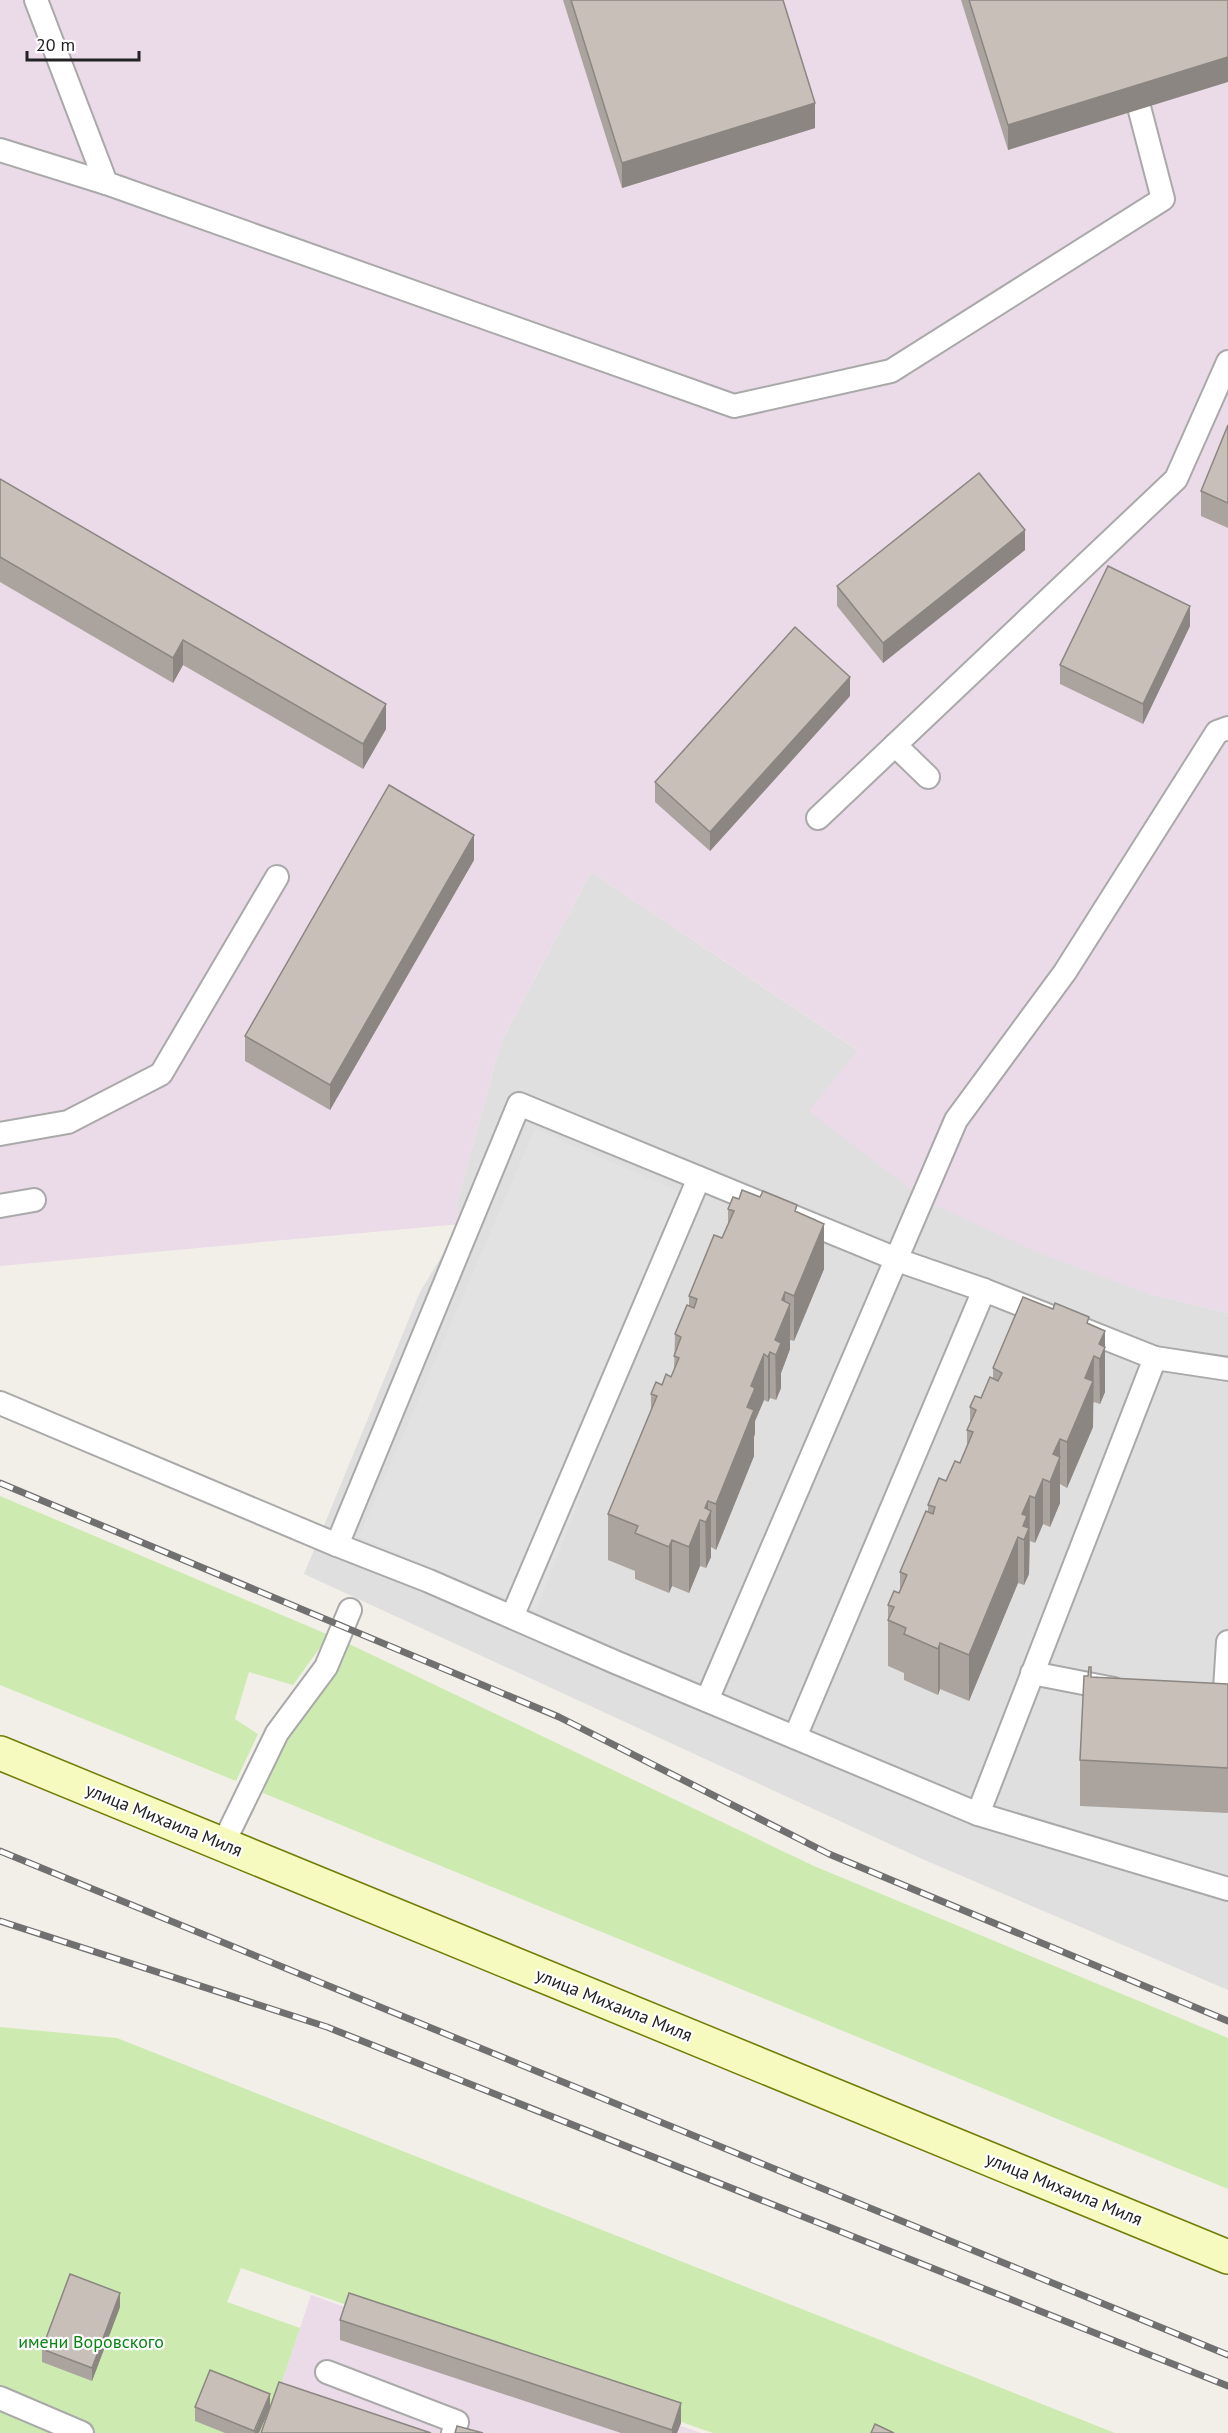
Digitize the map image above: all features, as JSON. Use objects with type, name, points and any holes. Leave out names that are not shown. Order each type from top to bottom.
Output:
[{"type":"main road","name":"улица Михаила Миля","points":[[0,1753],[1228,2257]]},
{"type":"lane","points":[[36,0],[106,183]]},
{"type":"lane","points":[[0,150],[106,183],[734,406],[891,371],[1163,200],[1126,55]]},
{"type":"lane","points":[[818,818],[1176,479],[1228,362]]},
{"type":"lane","points":[[707,1700],[956,1120],[1065,972],[1217,732],[1228,728]]},
{"type":"lane","points":[[895,745],[928,777]]},
{"type":"lane","points":[[0,1134],[68,1122],[160,1074],[277,877]]},
{"type":"lane","points":[[337,1545],[519,1104],[896,1259],[984,1290],[1155,1358],[1228,1369]]},
{"type":"lane","points":[[512,1617],[699,1178]]},
{"type":"lane","points":[[0,1206],[34,1200]]},
{"type":"lane","points":[[795,1737],[984,1290]]},
{"type":"lane","points":[[978,1814],[1155,1358]]},
{"type":"lane","points":[[0,1403],[337,1545],[429,1581],[978,1814],[1228,1889]]},
{"type":"lane","points":[[223,1845],[277,1732],[327,1667],[350,1610]]},
{"type":"lane","points":[[1185,1704],[1209,1708],[1225,1689],[1228,1642]]},
{"type":"lane","points":[[1032,1673],[1138,1694]]},
{"type":"lane","points":[[327,2372],[457,2422],[453,2433]]},
{"type":"lane","points":[[0,2398],[82,2433]]},
{"type":"shaded area","points":[[0,0],[1228,0],[1228,1313],[1149,1294],[1037,1252],[928,1202],[809,1111],[858,1050],[591,872],[501,1042],[456,1206],[461,1224],[0,1266]]},
{"type":"shaded area","points":[[591,872],[859,1051],[1149,1294],[1228,1313],[1228,1990],[920,1858],[304,1574],[420,1292],[461,1224],[456,1206],[501,1042]]},
{"type":"shaded area","points":[[535,1129],[696,1199],[536,1611],[359,1537]]},
{"type":"shaded area","points":[[311,2295],[701,2433],[265,2433]]},
{"type":"green space","points":[[0,1496],[329,1635],[293,1685],[249,1672],[235,1719],[258,1734],[236,1781],[0,1685]]},
{"type":"green space","points":[[345,1642],[814,1866],[1228,2038],[1228,2189],[263,1793],[282,1738]]},
{"type":"green space","name":"имени Воровского","points":[[0,2027],[117,2038],[1115,2433],[713,2433],[241,2268],[227,2302],[300,2328],[265,2433],[0,2433]]},
{"type":"building","points":[[571,0],[783,0],[815,103],[622,163]]},
{"type":"building","points":[[969,0],[1228,0],[1228,57],[1008,125]]},
{"type":"building","points":[[1228,425],[1228,503],[1201,491]]},
{"type":"building","points":[[979,473],[1025,530],[883,643],[837,586]]},
{"type":"building","points":[[0,479],[386,704],[363,744],[183,640],[173,658],[0,557]]},
{"type":"building","points":[[1108,566],[1190,606],[1143,704],[1060,665]]},
{"type":"building","points":[[795,627],[850,677],[710,832],[655,782]]},
{"type":"building","points":[[389,785],[474,835],[330,1085],[245,1036]]},
{"type":"building","points":[[742,1190],[760,1197],[763,1191],[797,1205],[795,1211],[824,1224],[794,1296],[785,1292],[782,1300],[790,1304],[775,1340],[781,1343],[776,1355],[770,1352],[768,1357],[764,1354],[751,1386],[755,1388],[747,1407],[754,1410],[716,1504],[708,1501],[705,1508],[711,1511],[706,1522],[700,1520],[689,1547],[672,1540],[669,1547],[635,1533],[638,1526],[608,1514],[657,1396],[651,1394],[656,1382],[662,1385],[666,1374],[671,1377],[679,1358],[674,1356],[681,1337],[675,1334],[687,1305],[694,1308],[697,1299],[689,1296],[714,1235],[722,1238],[734,1211],[728,1209],[733,1197],[739,1199]]},
{"type":"building","points":[[1023,1297],[1053,1309],[1055,1303],[1089,1317],[1087,1323],[1105,1331],[1099,1344],[1105,1347],[1100,1359],[1094,1356],[1085,1378],[1093,1381],[1067,1442],[1060,1439],[1053,1454],[1060,1457],[1050,1482],[1043,1479],[1035,1498],[1030,1496],[1022,1514],[1027,1516],[1023,1526],[1029,1528],[1024,1540],[1018,1537],[969,1655],[940,1643],[938,1649],[904,1634],[906,1628],[888,1620],[894,1607],[888,1605],[894,1591],[899,1593],[907,1575],[900,1572],[926,1511],[933,1514],[935,1507],[928,1505],[939,1478],[946,1481],[955,1461],[960,1463],[973,1432],[967,1430],[976,1410],[970,1407],[975,1396],[981,1398],[990,1377],[998,1381],[1002,1373],[993,1368]]},
{"type":"building","points":[[1089,1667],[1091,1667],[1091,1677],[1228,1684],[1228,1768],[1080,1760],[1084,1676],[1088,1676]]},
{"type":"building","points":[[70,2274],[120,2293],[92,2368],[42,2349]]},
{"type":"building","points":[[349,2293],[681,2403],[672,2430],[340,2320]]},
{"type":"building","points":[[210,2370],[270,2394],[254,2431],[195,2407]]},
{"type":"building","points":[[279,2382],[431,2433],[261,2433]]},
{"type":"building","points":[[875,2424],[894,2433],[871,2433]]},
{"type":"building","points":[[457,2426],[483,2433],[455,2433]]},
{"type":"railway","points":[[0,1483],[559,1717],[829,1854],[1228,2021]]},
{"type":"railway","points":[[0,1851],[1228,2355]]},
{"type":"railway","points":[[0,1921],[327,2027],[1228,2386]]}]
